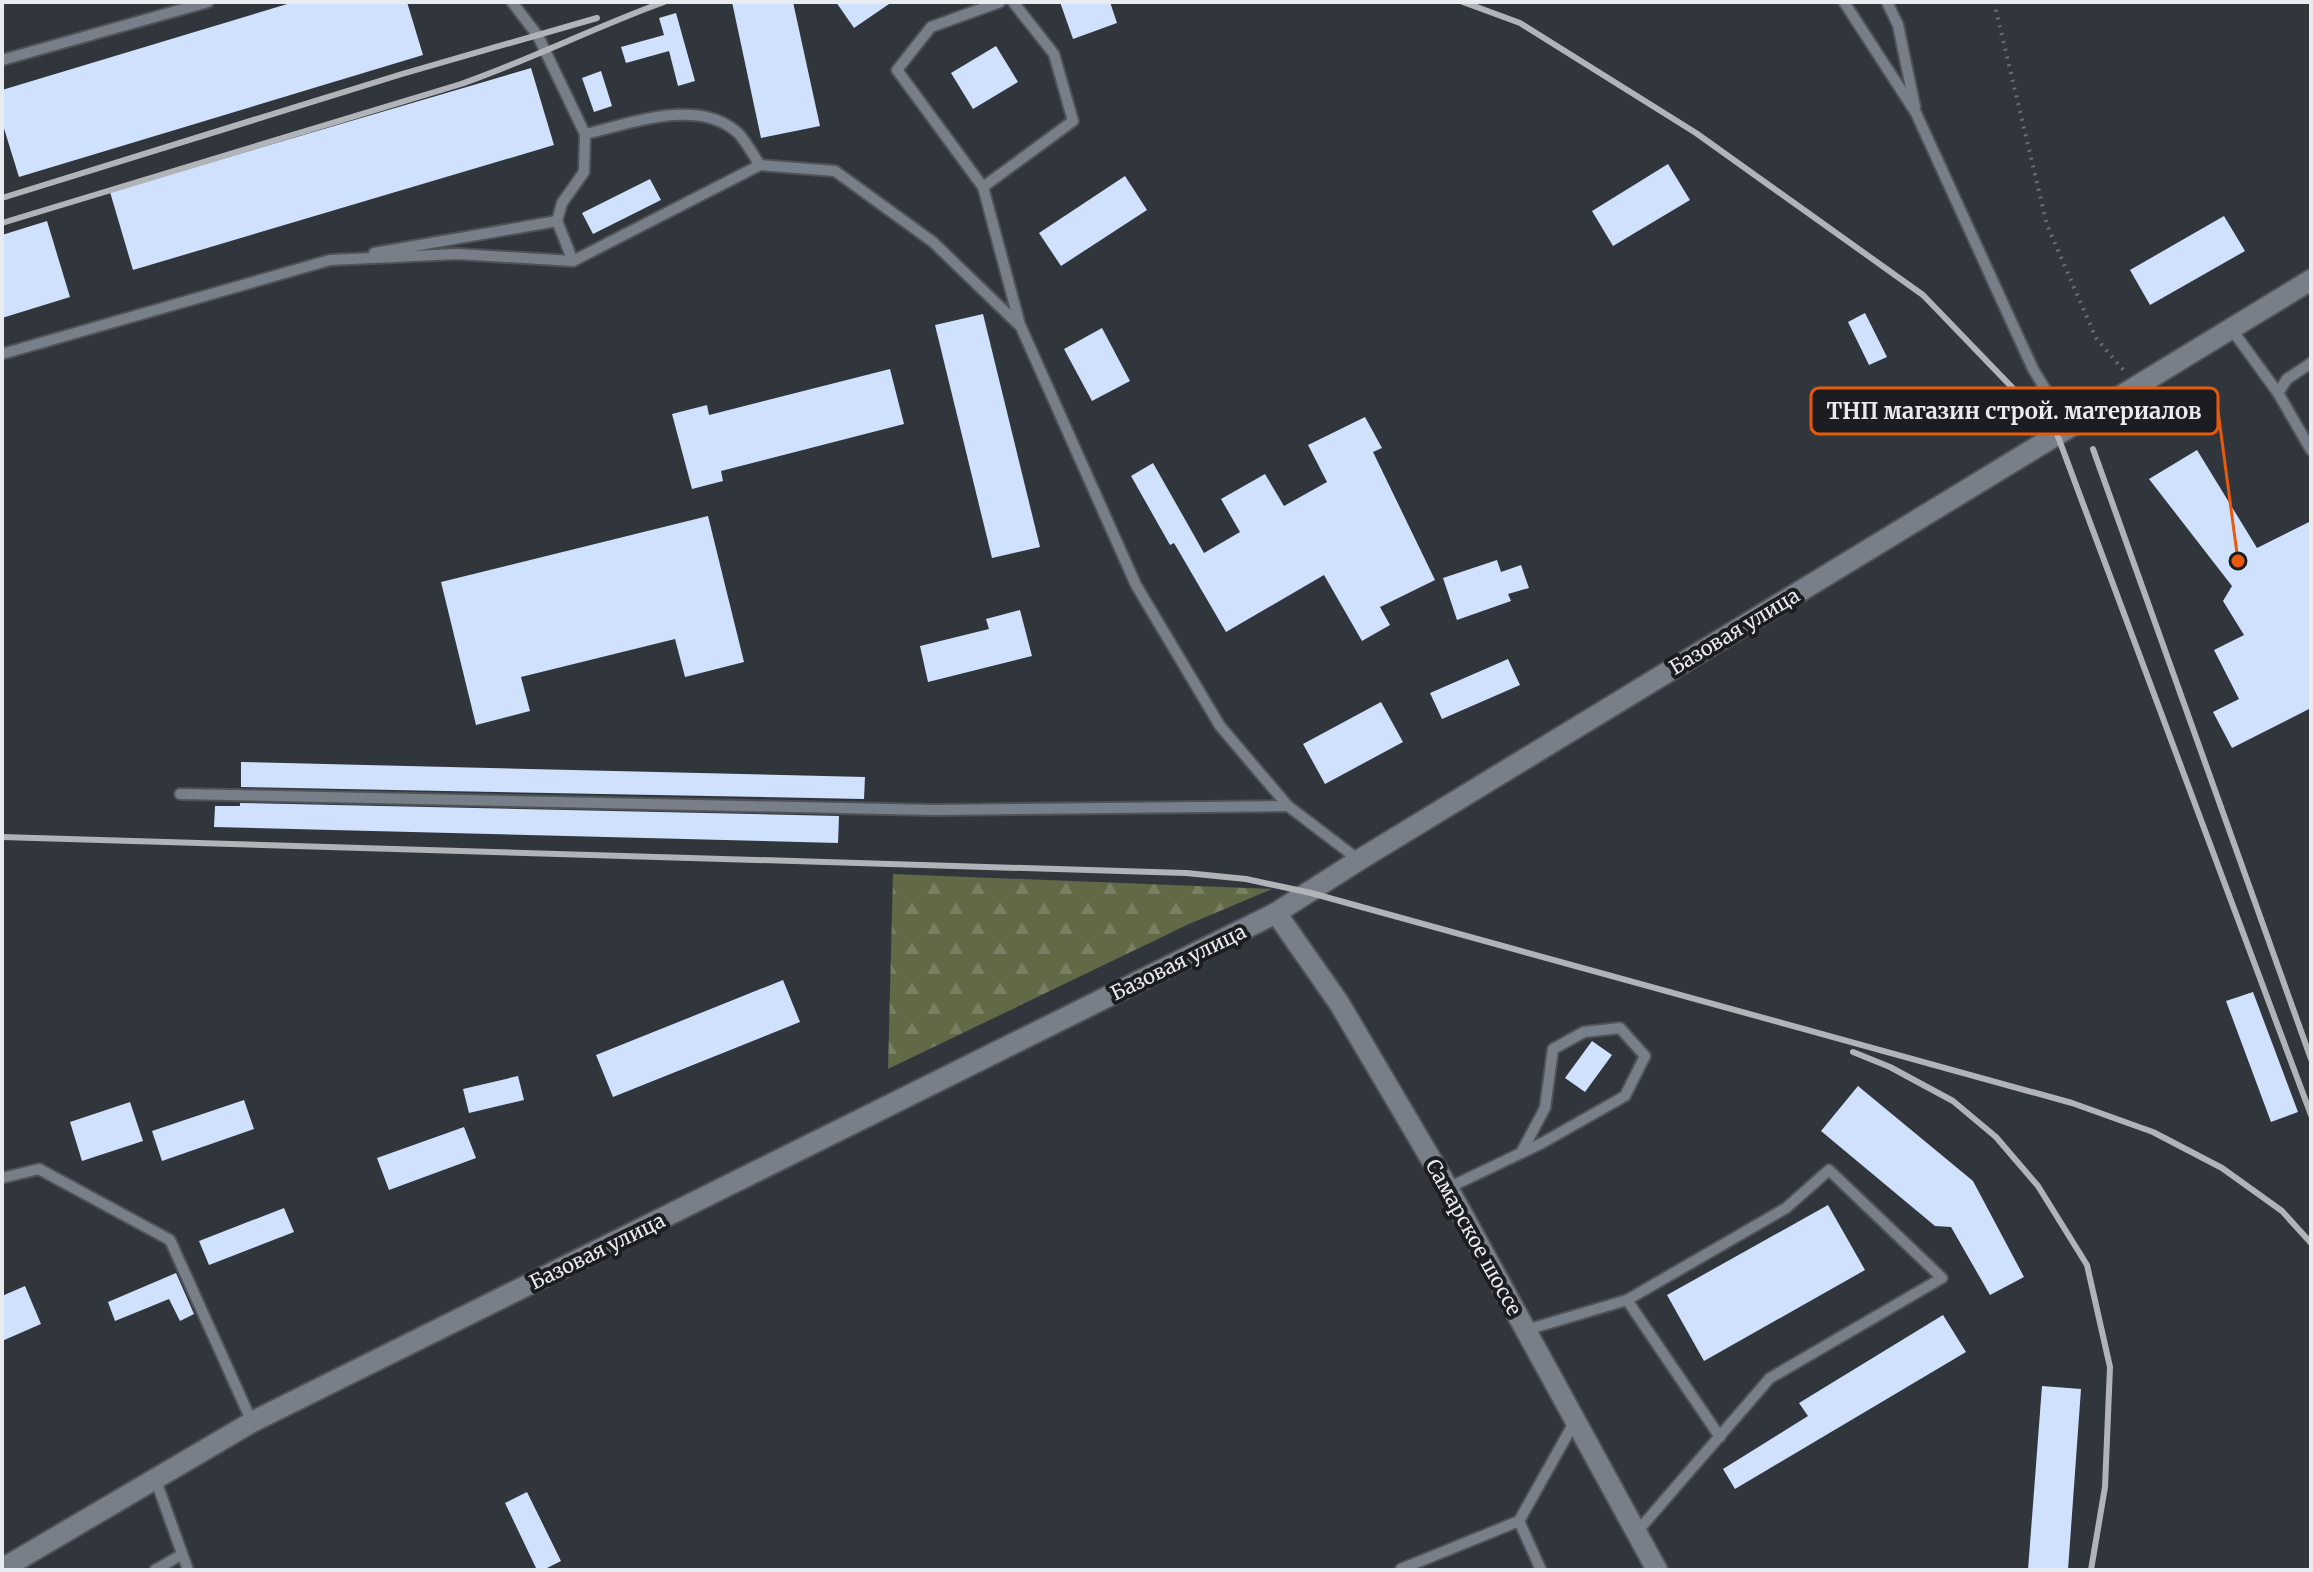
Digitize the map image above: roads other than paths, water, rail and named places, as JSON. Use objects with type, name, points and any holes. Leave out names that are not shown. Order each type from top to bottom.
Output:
[{"type":"street","name":"Базовая улица","points":[[2,1569],[252,1422],[1276,913],[2311,280]]},
{"type":"street","name":"Самарское шоссе","points":[[1276,913],[1339,1003],[1448,1188],[1657,1570]]},
{"type":"lane","points":[[2,60],[208,2]]},
{"type":"lane","points":[[512,2],[538,36],[585,134],[584,172],[562,203],[557,221],[573,261]]},
{"type":"lane","points":[[1000,2],[931,27],[897,70],[983,187],[1021,327],[1136,585],[1220,726],[1288,806],[1359,860]]},
{"type":"lane","points":[[983,187],[1073,121],[1054,54],[1013,2]]},
{"type":"lane","points":[[1844,2],[1916,113],[2033,369],[2068,427]]},
{"type":"lane","points":[[1887,2],[1898,25],[1916,113]]},
{"type":"lane","points":[[585,134],[683,112],[703,116],[738,133],[760,165]]},
{"type":"lane","points":[[330,260],[457,254],[573,261],[760,165],[835,171],[933,242],[1021,327]]},
{"type":"lane","points":[[2,354],[330,260],[557,221]]},
{"type":"lane","points":[[2230,327],[2278,393],[2311,450]]},
{"type":"lane","points":[[2278,393],[2287,379],[2311,363]]},
{"type":"lane","points":[[180,794],[934,810],[1288,806]]},
{"type":"lane","points":[[1448,1188],[1542,1143],[1625,1096],[1645,1056],[1620,1028],[1584,1032],[1553,1049],[1545,1108],[1522,1151]]},
{"type":"lane","points":[[2,1178],[39,1169],[170,1240],[252,1422]]},
{"type":"lane","points":[[1526,1330],[1627,1300],[1786,1208],[1829,1170],[1942,1278],[1770,1378],[1636,1533]]},
{"type":"lane","points":[[1627,1300],[1720,1437]]},
{"type":"lane","points":[[1401,1569],[1519,1521],[1575,1421]]},
{"type":"lane","points":[[155,1477],[188,1570]]},
{"type":"lane","points":[[1519,1521],[1541,1570]]},
{"type":"lane","points":[[155,1570],[181,1555]]},
{"type":"railway","points":[[2,223],[461,84],[664,2]]},
{"type":"railway","points":[[1463,2],[1520,23],[1696,133],[1923,295],[2057,434],[2311,1115]]},
{"type":"railway","points":[[2,198],[402,74],[597,18]]},
{"type":"railway","points":[[2093,449],[2311,1059]]},
{"type":"railway","points":[[2,837],[1186,873],[1246,879],[1311,893],[2072,1103],[2153,1132],[2222,1168],[2282,1211],[2311,1243]]},
{"type":"railway","points":[[1853,1052],[1890,1067],[1953,1101],[1996,1137],[2038,1186],[2087,1265],[2110,1367],[2105,1487],[2091,1570]]},
{"type":"place","name":"ТНП магазин строй. материалов","points":[[2238,561]]}]
